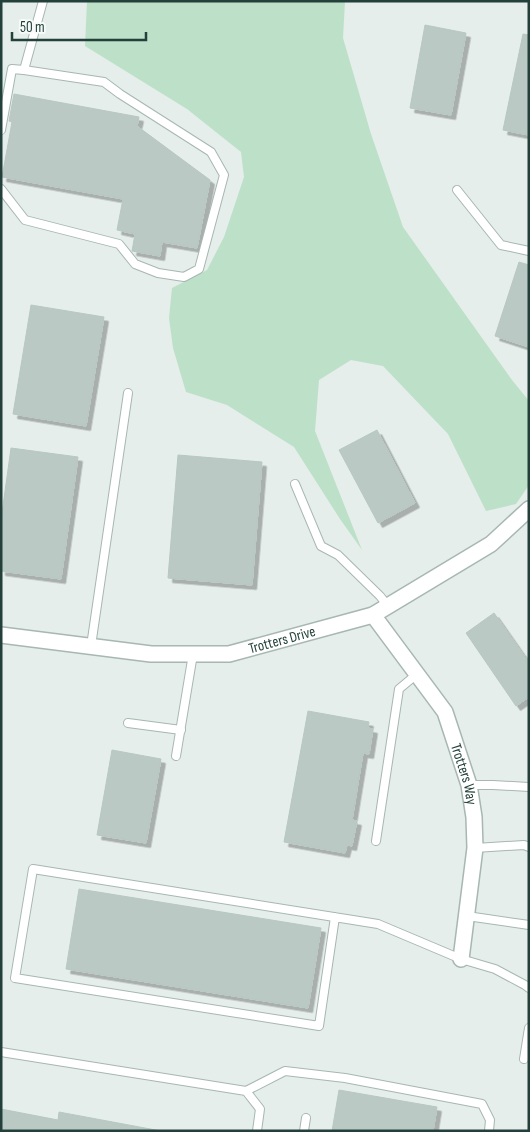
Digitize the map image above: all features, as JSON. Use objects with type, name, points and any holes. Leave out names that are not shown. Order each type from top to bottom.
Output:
[{"type":"street","name":"Trotters Drive","points":[[1,635],[151,654],[229,654],[373,615],[491,544],[529,509]]},
{"type":"street","name":"Trotters Way","points":[[373,615],[445,712],[469,785],[474,818],[475,848],[461,959]]},
{"type":"lane","points":[[24,70],[43,1]]},
{"type":"lane","points":[[1,130],[12,69],[104,82],[211,152],[224,175],[199,270],[184,276],[158,273],[135,264],[119,244],[25,220],[1,189]]},
{"type":"lane","points":[[457,190],[501,246],[529,251]]},
{"type":"lane","points":[[91,646],[128,393]]},
{"type":"lane","points":[[295,484],[321,546],[338,555],[388,606]]},
{"type":"lane","points":[[176,756],[193,654]]},
{"type":"lane","points":[[376,840],[399,689],[417,674]]},
{"type":"lane","points":[[128,723],[181,730]]},
{"type":"lane","points":[[469,785],[494,784],[529,787]]},
{"type":"lane","points":[[475,848],[529,846]]},
{"type":"lane","points":[[335,917],[318,1026],[15,978],[33,869],[335,917],[378,924],[461,959],[494,969],[529,988]]},
{"type":"lane","points":[[466,916],[529,925]]},
{"type":"lane","points":[[524,1059],[529,1028]]},
{"type":"lane","points":[[1,1052],[246,1091],[284,1071],[345,1078],[482,1104],[490,1120],[489,1131]]},
{"type":"lane","points":[[246,1091],[260,1109],[257,1131]]},
{"type":"lane","points":[[304,1131],[306,1118]]},
{"type":"green space","points":[[87,1],[345,1],[343,38],[371,134],[403,227],[529,401],[529,485],[516,504],[486,511],[448,434],[383,366],[351,360],[319,380],[315,431],[362,550],[294,447],[227,405],[186,392],[173,348],[169,318],[172,288],[207,270],[224,237],[244,177],[241,152],[187,109],[85,46]]},
{"type":"building","points":[[425,25],[466,33],[451,115],[410,108]]},
{"type":"building","points":[[523,34],[529,35],[529,135],[503,130]]},
{"type":"building","points":[[14,94],[139,117],[137,126],[210,180],[197,248],[162,242],[160,256],[132,251],[135,234],[117,230],[123,199],[2,177],[12,122],[9,121]]},
{"type":"building","points":[[519,262],[529,265],[529,347],[495,336]]},
{"type":"building","points":[[31,305],[104,317],[86,426],[13,414]]},
{"type":"building","points":[[377,430],[415,503],[378,523],[339,450]]},
{"type":"building","points":[[11,448],[78,457],[61,579],[1,571],[1,520]]},
{"type":"building","points":[[178,455],[262,462],[252,585],[168,578]]},
{"type":"building","points":[[494,613],[529,663],[529,697],[516,706],[466,633]]},
{"type":"building","points":[[308,711],[369,722],[368,728],[373,729],[369,754],[363,753],[352,820],[357,821],[352,846],[347,845],[345,853],[284,842]]},
{"type":"building","points":[[112,750],[161,759],[146,843],[97,835]]},
{"type":"building","points":[[79,889],[321,928],[308,1008],[66,969]]},
{"type":"building","points":[[339,1090],[437,1107],[433,1131],[332,1131]]},
{"type":"building","points":[[1,1109],[58,1120],[59,1112],[161,1131],[1,1131]]}]
